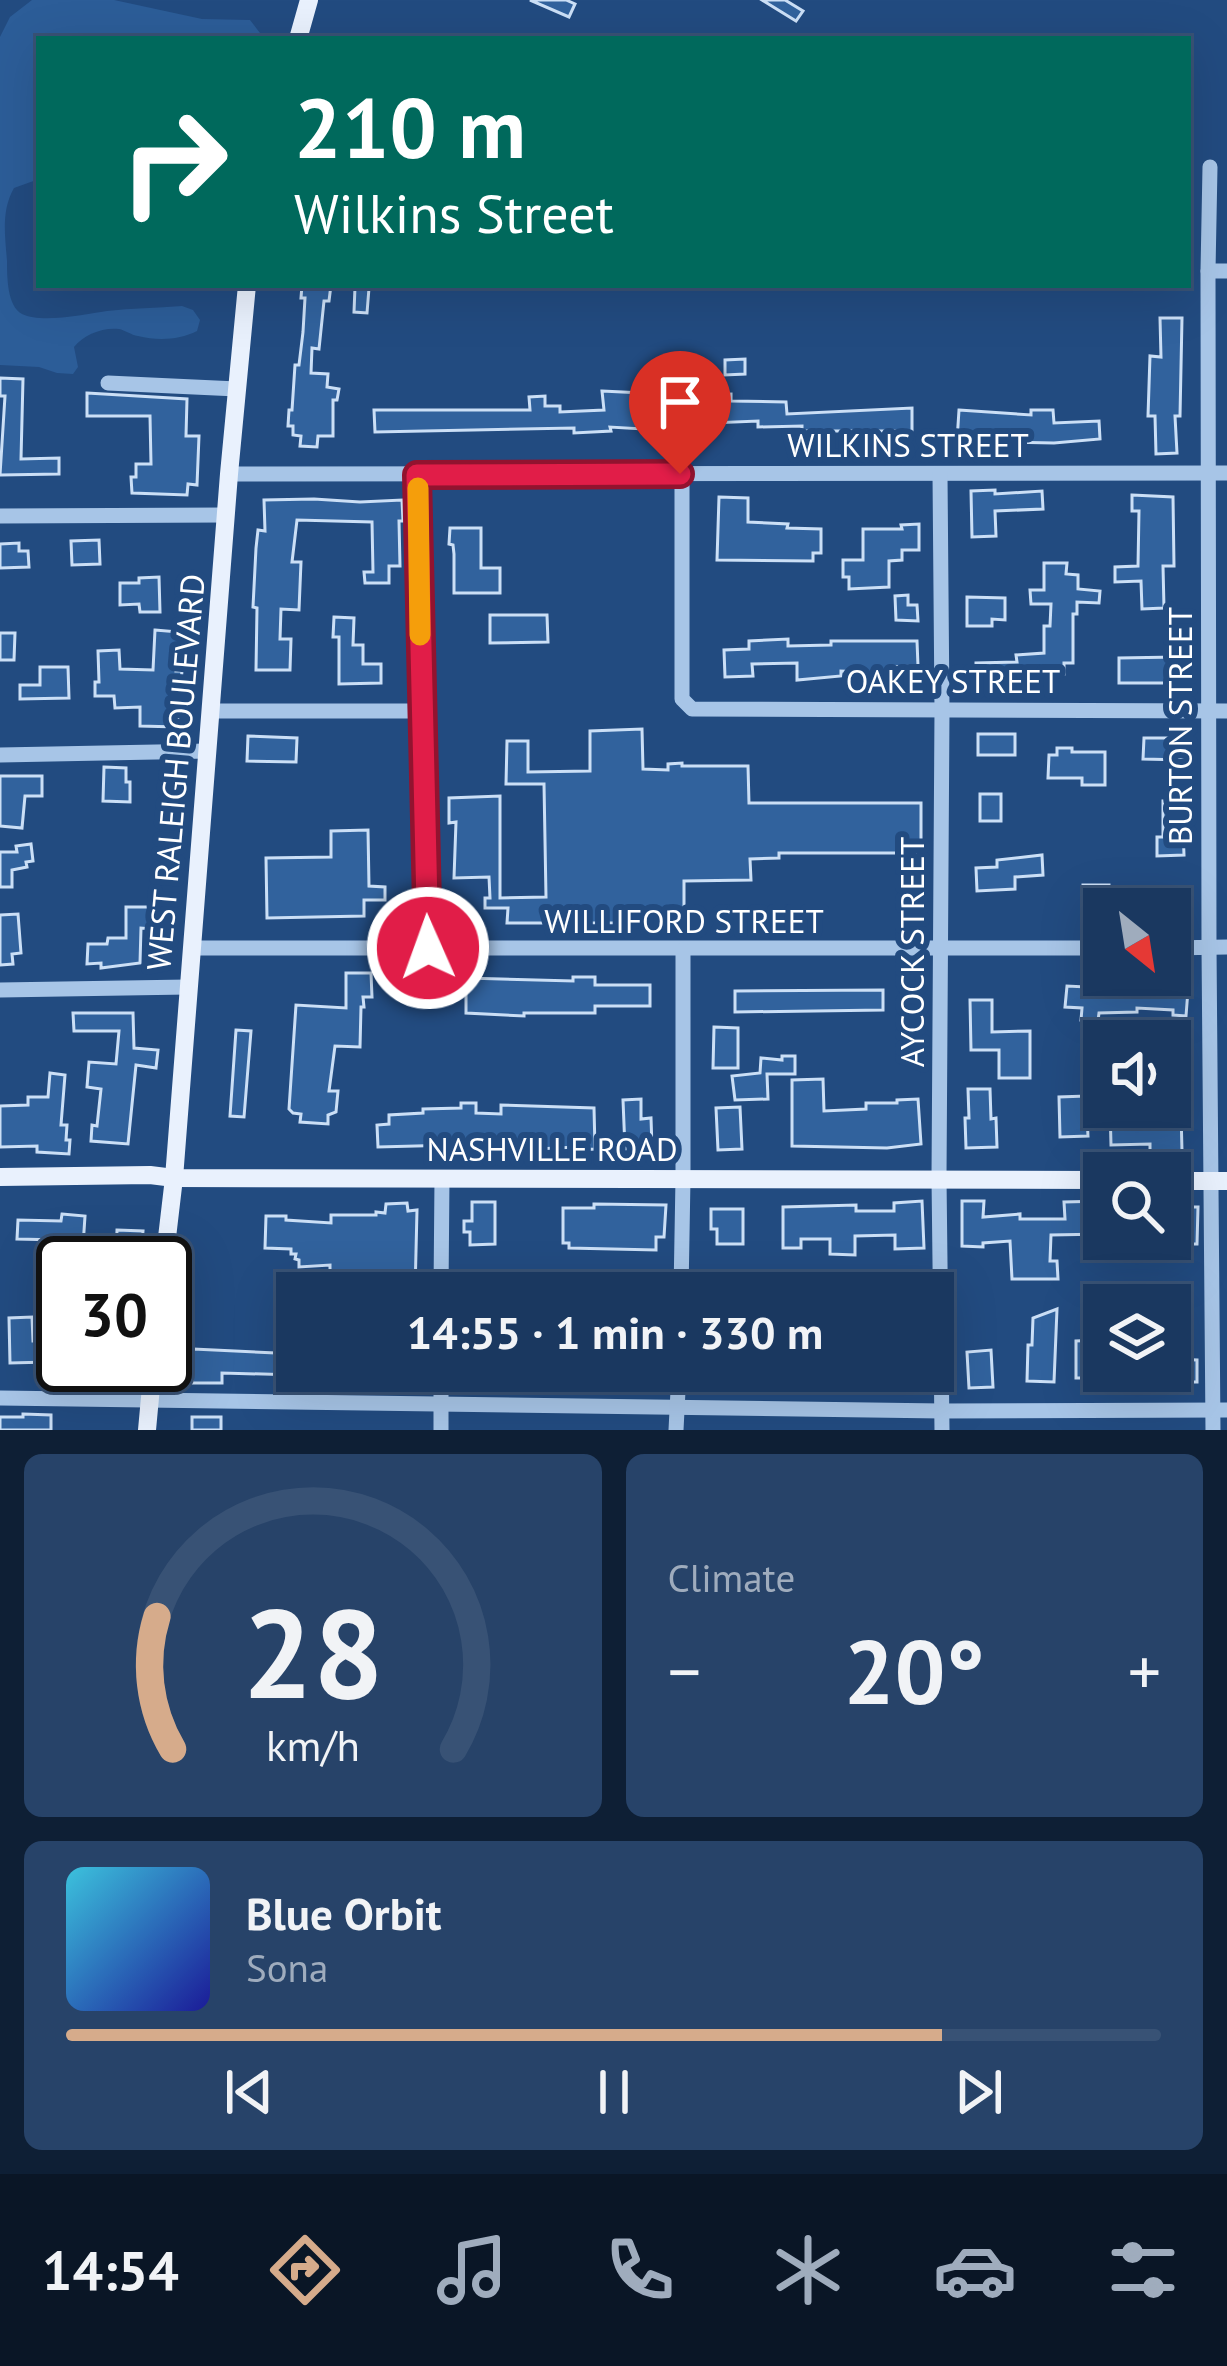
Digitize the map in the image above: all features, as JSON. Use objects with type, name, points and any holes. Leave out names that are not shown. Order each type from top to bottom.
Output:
[{"type":"main road","points":[[299,36],[309,0]]},
{"type":"main road","name":"WEST RALEIGH BOULEVARD","points":[[167,1236],[247,288]]},
{"type":"main road","name":"NASHVILLE ROAD","points":[[0,1177],[1083,1180]]},
{"type":"main road","points":[[147,1430],[151,1392]]},
{"type":"street","name":"BURTON STREET","points":[[1210,167],[1208,271],[1219,472],[1208,711],[1208,947],[1219,1181],[1220,1410],[1213,1430]]},
{"type":"street","points":[[1208,271],[1227,271]]},
{"type":"street","points":[[680,474],[682,366]]},
{"type":"street","points":[[108,383],[237,389]]},
{"type":"street","name":"WILKINS STREET","points":[[229,475],[1219,472]]},
{"type":"street","name":"OAKEY STREET","points":[[680,474],[682,699],[692,709],[1227,711]]},
{"type":"street","name":"AYCOCK STREET","points":[[940,474],[942,1430]]},
{"type":"street","points":[[417,475],[428,948]]},
{"type":"street","points":[[0,516],[226,515]]},
{"type":"street","points":[[211,711],[421,711]]},
{"type":"street","points":[[0,754],[208,751]]},
{"type":"street","points":[[1191,947],[1227,947]]},
{"type":"street","name":"WILLIFORD STREET","points":[[192,948],[1083,948]]},
{"type":"street","points":[[681,1272],[682,950]]},
{"type":"street","points":[[0,990],[188,987]]},
{"type":"street","points":[[442,1178],[442,1272]]},
{"type":"street","points":[[60,1392],[60,1398]]},
{"type":"street","points":[[441,1392],[442,1430]]},
{"type":"street","points":[[676,1430],[678,1392]]},
{"type":"street","points":[[0,1398],[942,1411],[1220,1410]]},
{"type":"shaded area","points":[[32,0],[114,0],[202,19],[250,20],[260,33],[36,36],[36,180],[14,188],[6,214],[13,304],[22,314],[41,318],[182,306],[200,320],[197,331],[168,339],[119,329],[94,333],[74,347],[78,367],[73,374],[0,365],[0,37],[10,17]]},
{"type":"building","points":[[530,0],[566,0],[575,4],[569,17]]},
{"type":"building","points":[[762,0],[785,0],[803,11],[796,21]]},
{"type":"building","points":[[302,288],[331,288],[329,301],[324,301],[319,349],[312,348],[311,373],[328,374],[327,387],[339,389],[333,400],[333,436],[318,436],[317,447],[300,446],[301,436],[293,435],[293,426],[288,426],[303,332],[305,298],[301,298]]},
{"type":"building","points":[[355,288],[369,288],[367,313],[354,312]]},
{"type":"building","points":[[1160,318],[1182,318],[1177,453],[1156,454],[1155,416],[1148,416],[1150,356],[1161,357]]},
{"type":"building","points":[[745,359],[745,374],[725,375],[725,360]]},
{"type":"building","points":[[0,378],[23,379],[21,459],[59,458],[59,474],[0,475],[5,396],[0,396]]},
{"type":"building","points":[[602,391],[662,394],[660,430],[375,432],[374,410],[530,410],[529,397],[545,396],[545,406],[560,406],[560,412],[604,410]]},
{"type":"building","points":[[87,393],[187,399],[186,436],[199,436],[197,485],[188,484],[187,495],[132,493],[136,464],[151,464],[150,416],[87,416]]},
{"type":"building","points":[[731,394],[731,401],[786,402],[787,414],[912,408],[912,431],[802,431],[802,426],[758,427],[758,421],[711,423],[711,395]]},
{"type":"building","points":[[959,410],[1031,415],[1031,410],[1053,410],[1054,423],[1099,421],[1100,439],[957,441]]},
{"type":"building","points":[[995,490],[995,494],[1042,491],[1043,509],[995,511],[996,536],[972,537],[971,491]]},
{"type":"building","points":[[1132,495],[1173,497],[1174,566],[1163,566],[1164,608],[1142,609],[1141,581],[1115,582],[1115,567],[1138,566],[1139,511],[1132,511]]},
{"type":"building","points":[[719,497],[748,498],[748,522],[821,529],[821,553],[813,553],[813,561],[717,560]]},
{"type":"building","points":[[264,500],[402,500],[400,566],[389,566],[389,583],[365,583],[364,572],[373,572],[372,522],[297,520],[292,562],[301,562],[299,610],[281,609],[280,639],[291,639],[290,670],[256,670],[257,608],[253,607],[258,530],[265,531]]},
{"type":"building","points":[[919,524],[919,550],[902,550],[902,560],[889,561],[889,587],[849,589],[843,560],[863,560],[863,529]]},
{"type":"building","points":[[450,528],[481,528],[481,568],[500,568],[500,593],[454,593]]},
{"type":"building","points":[[99,540],[100,564],[72,565],[71,541]]},
{"type":"building","points":[[19,543],[19,551],[28,551],[29,567],[0,568],[0,544]]},
{"type":"building","points":[[1044,563],[1067,563],[1066,574],[1078,575],[1078,589],[1100,591],[1099,603],[1077,602],[1073,663],[1064,663],[1064,674],[1007,676],[1008,684],[976,684],[976,663],[1017,662],[1016,655],[1044,653],[1044,626],[1050,626],[1051,604],[1031,604],[1030,590],[1044,590]]},
{"type":"building","points":[[159,577],[160,612],[140,612],[139,604],[120,605],[120,583]]},
{"type":"building","points":[[908,595],[908,605],[917,605],[918,621],[896,620],[895,596]]},
{"type":"building","points":[[967,597],[1005,598],[1005,620],[992,619],[992,626],[967,626]]},
{"type":"building","points":[[490,615],[547,615],[548,642],[490,643]]},
{"type":"building","points":[[334,617],[354,618],[353,645],[363,645],[363,664],[381,664],[381,683],[339,684]]},
{"type":"building","points":[[155,630],[179,632],[176,671],[182,671],[177,727],[140,726],[140,707],[115,708],[114,696],[95,696],[98,651],[119,650],[120,669],[153,670]]},
{"type":"building","points":[[0,633],[15,633],[14,660],[0,660]]},
{"type":"building","points":[[788,639],[788,646],[917,641],[918,666],[889,667],[889,672],[878,672],[878,679],[863,679],[863,672],[841,671],[841,676],[797,680],[797,663],[752,664],[753,676],[725,677],[724,650],[749,649],[749,641]]},
{"type":"building","points":[[1176,657],[1176,683],[1119,683],[1119,658]]},
{"type":"building","points":[[40,667],[68,667],[69,698],[20,699],[20,685],[40,685]]},
{"type":"building","points":[[642,729],[643,769],[668,770],[668,764],[682,763],[748,766],[749,803],[921,803],[921,853],[779,853],[779,858],[750,859],[751,880],[684,881],[684,913],[636,912],[637,923],[507,923],[508,908],[485,908],[485,898],[490,898],[489,877],[454,878],[456,822],[449,823],[449,798],[500,796],[500,898],[546,897],[544,784],[506,784],[507,741],[528,741],[528,772],[590,771],[590,731]]},
{"type":"building","points":[[978,734],[1015,734],[1015,755],[978,755]]},
{"type":"building","points":[[248,736],[297,738],[296,762],[247,761]]},
{"type":"building","points":[[1144,738],[1185,738],[1185,760],[1143,759]]},
{"type":"building","points":[[1057,748],[1105,752],[1105,785],[1082,785],[1082,778],[1048,778],[1049,755],[1057,755]]},
{"type":"building","points":[[104,767],[126,768],[130,802],[103,801]]},
{"type":"building","points":[[0,776],[42,776],[42,796],[25,796],[22,828],[0,826]]},
{"type":"building","points":[[980,794],[1001,794],[1001,821],[980,821]]},
{"type":"building","points":[[1182,800],[1184,855],[1157,856],[1157,837],[1163,837],[1163,801]]},
{"type":"building","points":[[368,830],[369,886],[385,887],[385,900],[364,900],[364,916],[267,918],[266,858],[331,857],[331,831]]},
{"type":"building","points":[[31,844],[33,861],[12,870],[12,887],[0,887],[0,852],[17,852],[16,846]]},
{"type":"building","points":[[1042,855],[1043,875],[1015,877],[1015,889],[977,891],[976,868],[997,867],[997,860]]},
{"type":"building","points":[[126,907],[154,907],[154,929],[141,928],[140,963],[101,968],[101,963],[87,964],[88,944],[126,938]]},
{"type":"building","points":[[18,914],[21,953],[12,954],[13,964],[0,965],[0,915]]},
{"type":"building","points":[[346,973],[371,973],[372,997],[363,997],[361,1007],[360,1047],[335,1046],[329,1091],[338,1091],[336,1112],[328,1115],[328,1124],[300,1122],[301,1114],[289,1109],[296,1005],[346,1008]]},
{"type":"building","points":[[573,977],[595,977],[595,985],[650,985],[650,1006],[595,1006],[595,1013],[524,1016],[466,1013],[466,978],[573,981]]},
{"type":"building","points":[[1067,986],[1083,987],[1083,996],[1188,996],[1186,1016],[1173,1015],[1173,1010],[1137,1008],[1137,1012],[1099,1013],[1098,1020],[1081,1020],[1082,1008],[1065,1007]]},
{"type":"building","points":[[883,990],[883,1010],[735,1012],[735,991]]},
{"type":"building","points":[[970,1000],[992,1000],[992,1032],[1030,1031],[1030,1078],[999,1078],[999,1050],[971,1050]]},
{"type":"building","points":[[73,1013],[133,1013],[134,1048],[158,1050],[156,1068],[136,1065],[128,1144],[91,1141],[101,1089],[87,1087],[89,1062],[116,1064],[119,1031],[74,1031]]},
{"type":"building","points":[[714,1027],[738,1028],[738,1068],[713,1068]]},
{"type":"building","points":[[236,1030],[251,1031],[244,1117],[230,1116]]},
{"type":"building","points":[[782,1056],[795,1056],[795,1074],[767,1074],[768,1099],[735,1100],[732,1076],[760,1073],[761,1058],[782,1060]]},
{"type":"building","points":[[50,1073],[65,1075],[61,1125],[67,1125],[69,1154],[37,1152],[37,1146],[0,1147],[0,1106],[28,1105],[28,1097],[48,1097]]},
{"type":"building","points":[[823,1079],[824,1111],[918,1099],[921,1144],[792,1146],[792,1080]]},
{"type":"building","points":[[968,1089],[990,1089],[997,1147],[966,1148]]},
{"type":"building","points":[[1083,1096],[1083,1128],[1088,1128],[1088,1136],[1060,1137],[1059,1097]]},
{"type":"building","points":[[641,1099],[641,1119],[651,1118],[652,1147],[625,1149],[623,1100]]},
{"type":"building","points":[[461,1103],[476,1103],[476,1113],[501,1114],[501,1105],[594,1108],[595,1149],[495,1151],[494,1143],[454,1142],[378,1147],[377,1125],[389,1124],[389,1115],[461,1108]]},
{"type":"building","points":[[740,1107],[742,1149],[718,1150],[716,1108]]},
{"type":"building","points":[[1111,1128],[1181,1128],[1182,1151],[1150,1152],[1150,1144],[1111,1145]]},
{"type":"building","points":[[922,1201],[924,1248],[895,1249],[895,1235],[855,1236],[855,1255],[830,1254],[830,1239],[801,1239],[801,1248],[783,1248],[783,1207],[856,1205],[856,1211],[894,1211],[894,1203]]},
{"type":"building","points":[[962,1201],[984,1201],[983,1217],[1020,1214],[1020,1219],[1065,1219],[1064,1202],[1083,1202],[1083,1234],[1051,1235],[1050,1261],[1057,1261],[1058,1279],[1012,1279],[1010,1241],[962,1246]]},
{"type":"building","points":[[472,1202],[495,1202],[495,1244],[470,1245],[464,1221],[472,1221]]},
{"type":"building","points":[[407,1203],[408,1211],[417,1210],[416,1272],[330,1272],[330,1265],[299,1267],[291,1249],[265,1248],[266,1216],[331,1223],[331,1215],[385,1213],[386,1204]]},
{"type":"building","points":[[594,1204],[666,1205],[664,1237],[656,1237],[656,1250],[569,1248],[569,1243],[563,1243],[563,1208],[594,1208]]},
{"type":"building","points":[[1191,1207],[1198,1207],[1197,1244],[1191,1244]]},
{"type":"building","points":[[711,1209],[743,1209],[743,1244],[717,1244]]},
{"type":"building","points":[[62,1214],[85,1216],[84,1236],[17,1239],[18,1220],[61,1221]]},
{"type":"building","points":[[117,1230],[143,1231],[143,1236],[117,1236]]},
{"type":"building","points":[[1057,1309],[1054,1382],[1027,1381],[1033,1318]]},
{"type":"building","points":[[32,1317],[36,1362],[10,1363],[9,1318]]},
{"type":"building","points":[[1076,1341],[1083,1341],[1083,1378],[1076,1378]]},
{"type":"building","points":[[193,1349],[276,1353],[276,1374],[222,1373],[222,1383],[192,1383]]},
{"type":"building","points":[[991,1350],[993,1387],[969,1388],[967,1352]]},
{"type":"building","points":[[1191,1360],[1197,1360],[1197,1382],[1191,1382]]},
{"type":"building","points":[[51,1415],[51,1430],[0,1430],[0,1417]]},
{"type":"building","points":[[192,1417],[221,1417],[221,1430],[192,1430]]},
{"type":"slow traffic","points":[[418,488],[420,635]]},
{"type":"route","points":[[428,948],[417,475],[680,474]]}]
